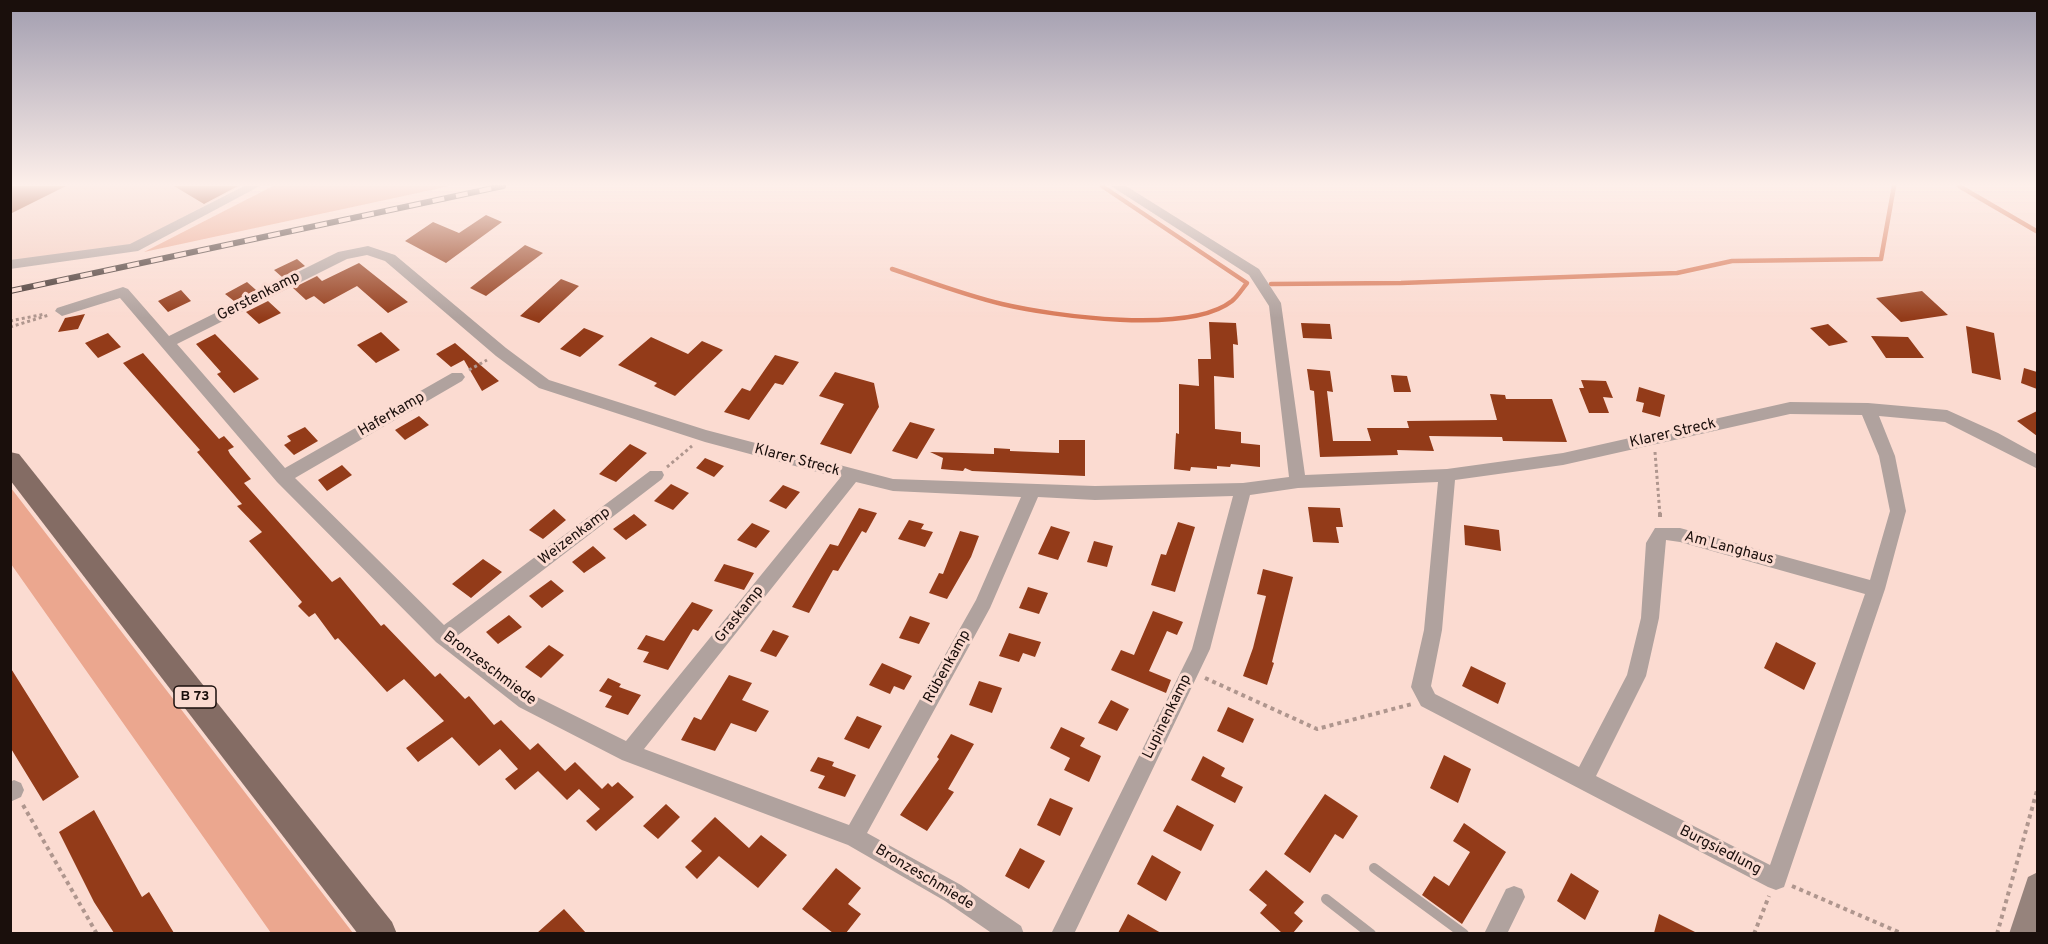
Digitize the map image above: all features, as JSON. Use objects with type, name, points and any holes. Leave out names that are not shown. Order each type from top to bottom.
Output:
[{"type":"main road","name":"B 73","points":[[10,460],[380,933]]},
{"type":"main road","points":[[2024,933],[2037,887]]},
{"type":"street","points":[[10,265],[133,248],[168,230]]},
{"type":"street","points":[[1186,230],[1254,273],[1276,306],[1298,482]]},
{"type":"street","name":"Klarer Streck","points":[[352,252],[368,250],[390,258],[501,352],[544,384],[705,436],[851,476],[893,485],[1095,494],[1243,489],[1298,482],[1447,475],[1563,459],[1790,408],[1868,409],[1947,416],[2035,459]]},
{"type":"street","name":"Gerstenkamp","points":[[167,343],[352,252]]},
{"type":"street","name":"Bronzeschmiede","points":[[62,311],[123,292],[283,477],[443,636],[526,701],[629,753],[854,837],[953,893],[1013,933]]},
{"type":"street","name":"Haferkamp","points":[[283,477],[457,377]]},
{"type":"street","name":"Burgsiedlung","points":[[1428,700],[1776,879],[1876,589],[1898,511],[1887,456],[1868,409]]},
{"type":"street","name":"Weizenkamp","points":[[443,636],[656,475]]},
{"type":"street","points":[[1428,700],[1421,687],[1433,630],[1447,475]]},
{"type":"street","name":"Graskamp","points":[[629,753],[851,476]]},
{"type":"street","name":"Lupinenkamp","points":[[1062,933],[1201,649],[1243,489]]},
{"type":"street","name":"Rübenkamp","points":[[854,837],[984,603],[1032,491]]},
{"type":"street","points":[[1583,780],[1636,676],[1650,618],[1654,543],[1661,533]]},
{"type":"street","name":"Am Langhaus","points":[[1661,533],[1680,535],[1876,589]]},
{"type":"street","points":[[1495,933],[1514,897]]},
{"type":"lane","points":[[1374,868],[1464,933]]},
{"type":"lane","points":[[1326,899],[1371,933]]},
{"type":"path","points":[[10,321],[62,311]]},
{"type":"path","points":[[10,327],[62,311]]},
{"type":"path","points":[[457,377],[501,352]]},
{"type":"path","points":[[656,475],[705,436]]},
{"type":"path","points":[[1654,438],[1661,533]]},
{"type":"path","points":[[1190,672],[1317,729],[1428,700]]},
{"type":"path","points":[[1997,933],[2037,787]]},
{"type":"path","points":[[12,792],[97,933]]},
{"type":"path","points":[[1754,933],[1776,879],[1904,933]]},
{"type":"shaded area","points":[[11,230],[159,230],[133,244],[11,262]]},
{"type":"shaded area","points":[[187,230],[246,230],[144,252]]},
{"type":"shaded area","points":[[11,488],[353,933],[271,933],[11,564]]},
{"type":"building","points":[[421,230],[452,230],[459,233],[463,230],[491,230],[446,263],[405,241]]},
{"type":"building","points":[[525,245],[543,253],[486,296],[470,288]]},
{"type":"building","points":[[297,259],[305,266],[282,277],[274,270]]},
{"type":"building","points":[[359,263],[408,302],[388,313],[357,286],[324,304],[314,296],[306,300],[293,288],[317,276],[322,281]]},
{"type":"building","points":[[561,279],[579,286],[539,323],[520,316]]},
{"type":"building","points":[[247,282],[256,290],[234,301],[225,294]]},
{"type":"building","points":[[181,290],[191,301],[168,312],[158,301]]},
{"type":"building","points":[[1922,291],[1948,315],[1901,322],[1876,298]]},
{"type":"building","points":[[268,301],[281,313],[259,324],[246,312]]},
{"type":"building","points":[[85,314],[78,329],[58,332],[65,318]]},
{"type":"building","points":[[1209,322],[1236,323],[1238,345],[1233,344],[1234,378],[1214,376],[1215,429],[1241,432],[1241,443],[1260,445],[1260,467],[1231,464],[1230,467],[1217,466],[1217,469],[1191,467],[1190,471],[1174,469],[1176,433],[1179,434],[1179,384],[1199,386],[1198,359],[1211,359]]},
{"type":"building","points":[[1301,323],[1330,324],[1332,339],[1303,338]]},
{"type":"building","points":[[1828,324],[1848,342],[1829,346],[1810,328]]},
{"type":"building","points":[[1966,326],[1994,333],[2001,380],[1972,373]]},
{"type":"building","points":[[584,328],[604,336],[580,357],[560,349]]},
{"type":"building","points":[[381,332],[400,350],[376,363],[357,345]]},
{"type":"building","points":[[108,333],[121,347],[98,358],[85,343]]},
{"type":"building","points":[[215,334],[259,379],[234,393],[217,374],[221,372],[196,344]]},
{"type":"building","points":[[1871,336],[1908,337],[1924,358],[1886,358]]},
{"type":"building","points":[[651,337],[688,354],[702,341],[723,350],[675,396],[654,386],[657,383],[618,365]]},
{"type":"building","points":[[455,343],[499,381],[482,391],[464,360],[451,367],[436,354]]},
{"type":"building","points":[[143,353],[219,439],[224,436],[234,447],[228,450],[230,454],[251,479],[244,483],[332,582],[340,577],[381,626],[384,624],[435,677],[440,673],[465,699],[469,696],[494,725],[501,720],[530,750],[538,743],[565,771],[575,762],[602,789],[608,783],[612,787],[618,782],[634,797],[596,831],[586,821],[600,809],[579,789],[567,800],[538,771],[515,790],[505,779],[518,769],[500,749],[479,766],[452,737],[418,762],[406,748],[444,721],[404,679],[387,692],[338,638],[335,640],[315,613],[309,617],[298,606],[302,602],[249,541],[262,532],[237,506],[242,504],[197,452],[200,450],[123,363]]},
{"type":"building","points":[[775,355],[799,362],[783,385],[775,383],[749,420],[724,412],[742,388],[750,391]]},
{"type":"building","points":[[2024,368],[2037,372],[2037,389],[2021,383]]},
{"type":"building","points":[[1307,369],[1330,371],[1333,392],[1327,391],[1333,441],[1371,441],[1367,428],[1409,428],[1407,421],[1497,420],[1490,394],[1505,395],[1506,399],[1552,399],[1567,442],[1503,441],[1502,437],[1429,436],[1434,451],[1397,450],[1398,455],[1320,457],[1314,391],[1310,390]]},
{"type":"building","points":[[835,372],[874,383],[879,407],[851,454],[820,444],[844,404],[819,396]]},
{"type":"building","points":[[1391,375],[1407,376],[1411,392],[1394,392]]},
{"type":"building","points":[[1581,380],[1606,381],[1613,398],[1603,397],[1609,413],[1589,413],[1579,388],[1584,388]]},
{"type":"building","points":[[1639,387],[1665,395],[1660,417],[1642,412],[1644,403],[1636,401]]},
{"type":"building","points":[[2037,411],[2037,436],[2017,421]]},
{"type":"building","points":[[419,416],[429,425],[405,440],[395,430]]},
{"type":"building","points":[[910,422],[935,429],[917,459],[892,451]]},
{"type":"building","points":[[305,427],[318,441],[294,455],[284,445],[291,441],[287,436]]},
{"type":"building","points":[[1059,440],[1085,440],[1085,476],[972,471],[965,468],[963,471],[941,469],[943,458],[930,452],[994,454],[994,448],[1059,453]]},
{"type":"building","points":[[630,444],[647,453],[616,482],[599,474]]},
{"type":"building","points":[[705,458],[724,466],[714,477],[696,468]]},
{"type":"building","points":[[342,465],[352,475],[327,491],[318,480]]},
{"type":"building","points":[[671,484],[689,493],[673,510],[654,501]]},
{"type":"building","points":[[783,485],[800,492],[786,509],[769,501]]},
{"type":"building","points":[[1308,507],[1340,508],[1343,527],[1336,527],[1339,543],[1313,542]]},
{"type":"building","points":[[859,508],[877,513],[866,533],[862,531],[838,571],[833,570],[809,613],[792,607],[830,544],[838,546]]},
{"type":"building","points":[[554,509],[566,520],[543,539],[529,530]]},
{"type":"building","points":[[634,514],[647,525],[626,540],[613,529]]},
{"type":"building","points":[[909,520],[924,524],[921,529],[933,532],[925,547],[898,539]]},
{"type":"building","points":[[1178,522],[1195,527],[1175,592],[1151,585],[1161,554],[1166,555]]},
{"type":"building","points":[[752,523],[770,531],[756,548],[737,540]]},
{"type":"building","points":[[1464,525],[1499,530],[1501,551],[1465,545]]},
{"type":"building","points":[[1051,526],[1070,532],[1058,560],[1038,554]]},
{"type":"building","points":[[960,531],[979,536],[971,557],[947,599],[929,593],[939,573],[943,574]]},
{"type":"building","points":[[1094,541],[1113,546],[1107,567],[1087,562]]},
{"type":"building","points":[[593,546],[606,558],[584,573],[572,562]]},
{"type":"building","points":[[483,559],[502,572],[471,598],[452,584]]},
{"type":"building","points":[[724,564],[754,573],[744,590],[714,581]]},
{"type":"building","points":[[1263,569],[1293,577],[1267,685],[1243,676],[1253,648],[1266,596],[1257,594]]},
{"type":"building","points":[[551,580],[564,591],[542,608],[529,596]]},
{"type":"building","points":[[1028,587],[1048,593],[1039,614],[1019,608]]},
{"type":"building","points":[[692,602],[713,610],[698,631],[693,629],[668,670],[643,662],[649,652],[637,649],[646,635],[664,641]]},
{"type":"building","points":[[1153,611],[1183,622],[1177,635],[1167,631],[1149,671],[1171,680],[1166,693],[1111,670],[1121,650],[1134,655]]},
{"type":"building","points":[[509,615],[522,627],[498,644],[486,632]]},
{"type":"building","points":[[910,616],[930,623],[919,644],[899,638]]},
{"type":"building","points":[[773,630],[789,636],[776,657],[760,651]]},
{"type":"building","points":[[1009,633],[1041,642],[1035,657],[1023,653],[1019,662],[999,656]]},
{"type":"building","points":[[1776,642],[1816,663],[1804,690],[1764,668]]},
{"type":"building","points":[[549,645],[564,655],[541,678],[525,667]]},
{"type":"building","points":[[882,663],[912,676],[904,690],[894,686],[890,694],[869,685]]},
{"type":"building","points":[[1471,666],[1506,683],[1498,704],[1462,686]]},
{"type":"building","points":[[10,667],[79,777],[43,801],[10,747]]},
{"type":"building","points":[[729,675],[752,683],[742,700],[769,711],[756,732],[731,723],[715,751],[681,740],[694,717],[701,720]]},
{"type":"building","points":[[608,678],[621,684],[619,687],[641,695],[628,715],[605,707],[612,696],[599,691]]},
{"type":"building","points":[[979,681],[1002,688],[992,713],[969,705]]},
{"type":"building","points":[[1111,700],[1129,709],[1117,731],[1098,723]]},
{"type":"building","points":[[1228,707],[1254,719],[1243,743],[1217,731]]},
{"type":"building","points":[[857,716],[882,726],[869,749],[844,739]]},
{"type":"building","points":[[1061,727],[1085,738],[1080,746],[1101,756],[1089,782],[1064,770],[1070,758],[1050,748]]},
{"type":"building","points":[[951,734],[974,744],[948,789],[954,792],[927,831],[900,815],[939,759],[937,757]]},
{"type":"building","points":[[1444,755],[1471,769],[1458,803],[1430,788]]},
{"type":"building","points":[[1203,756],[1225,768],[1221,776],[1243,787],[1235,803],[1191,780]]},
{"type":"building","points":[[818,757],[834,762],[832,766],[856,775],[845,797],[818,788],[825,776],[810,771]]},
{"type":"building","points":[[1325,794],[1358,816],[1343,839],[1335,834],[1310,873],[1284,854]]},
{"type":"building","points":[[1050,798],[1073,808],[1060,836],[1037,825]]},
{"type":"building","points":[[666,804],[680,817],[658,839],[643,826]]},
{"type":"building","points":[[1177,805],[1214,825],[1201,851],[1163,831]]},
{"type":"building","points":[[94,810],[142,897],[149,892],[174,933],[114,933],[94,902],[59,832]]},
{"type":"building","points":[[715,817],[749,848],[761,835],[787,855],[758,888],[719,856],[697,879],[685,867],[702,851],[691,841]]},
{"type":"building","points":[[1464,823],[1506,852],[1462,924],[1422,895],[1434,876],[1449,886],[1470,852],[1453,841]]},
{"type":"building","points":[[1020,848],[1045,861],[1029,889],[1005,876]]},
{"type":"building","points":[[1152,855],[1181,872],[1166,901],[1137,884]]},
{"type":"building","points":[[836,868],[861,888],[848,904],[861,914],[846,933],[833,933],[802,909]]},
{"type":"building","points":[[1266,870],[1304,902],[1294,913],[1303,921],[1293,933],[1282,933],[1260,913],[1267,905],[1249,890]]},
{"type":"building","points":[[1571,873],[1599,891],[1585,920],[1557,901]]},
{"type":"building","points":[[564,909],[586,933],[537,933]]},
{"type":"building","points":[[1128,914],[1161,933],[1118,933]]},
{"type":"building","points":[[1659,914],[1697,933],[1654,933]]},
{"type":"waterway","points":[[892,269],[1002,304],[1086,317],[1120,320],[1185,318],[1212,311],[1232,301],[1247,283],[1168,230]]},
{"type":"waterway","points":[[1271,284],[1401,283],[1677,273],[1732,261],[1881,259],[1886,230]]},
{"type":"railway","points":[[10,291],[296,230]]}]
